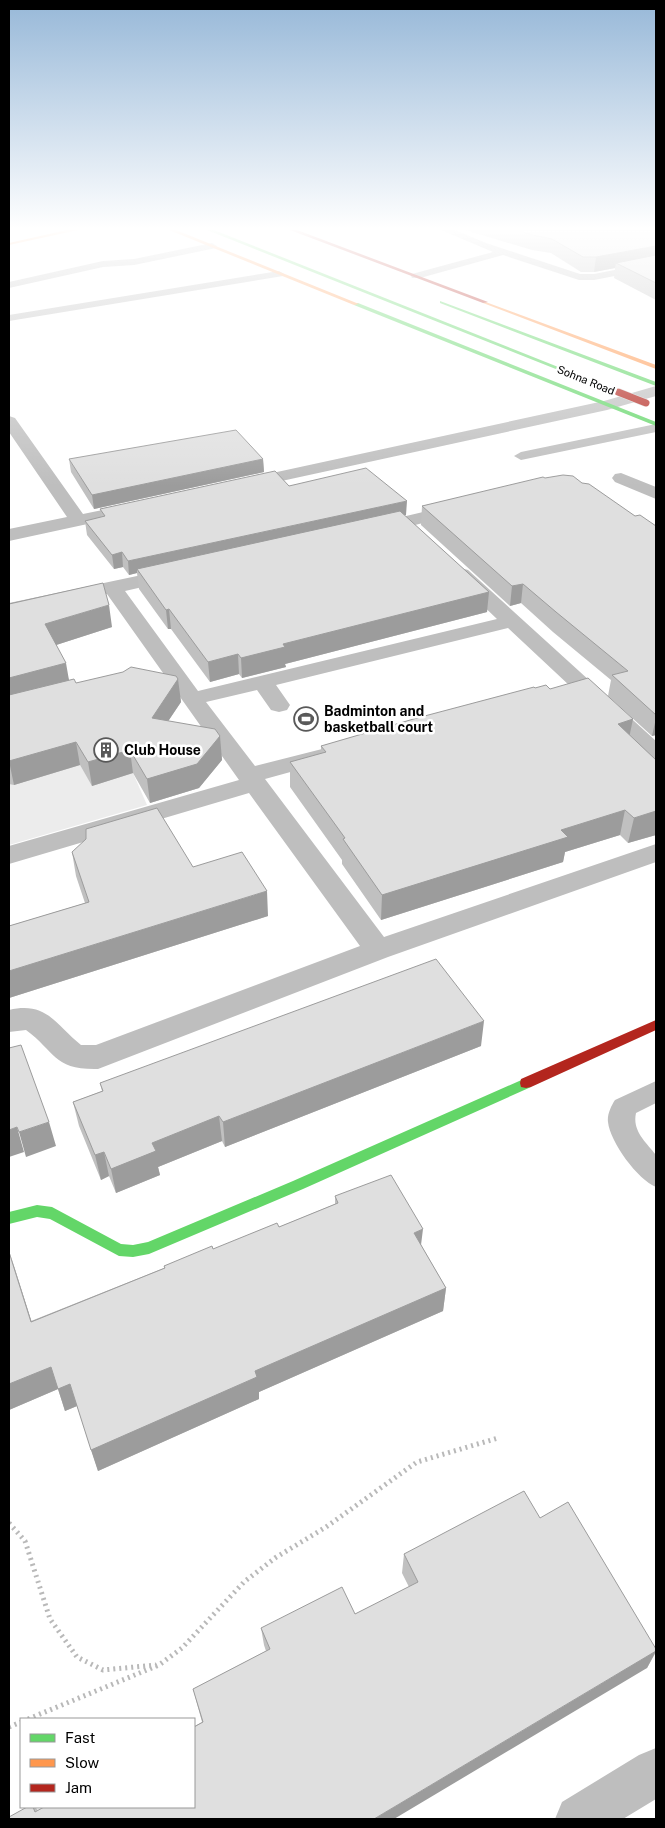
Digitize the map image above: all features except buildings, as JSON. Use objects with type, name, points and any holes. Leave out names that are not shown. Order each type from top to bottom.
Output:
[{"type":"main road","points":[[390,315],[613,399],[656,426]]},
{"type":"main road","name":"Sohna Road","points":[[413,315],[613,399],[651,405]]},
{"type":"main road","name":"Sohna Road","points":[[474,315],[655,386]]},
{"type":"main road","points":[[520,315],[656,367]]},
{"type":"main road","points":[[9,1218],[37,1211],[52,1213],[119,1250],[134,1251],[149,1248],[298,1185],[656,1025]]},
{"type":"street","points":[[231,488],[613,399],[655,386]]},
{"type":"street","points":[[11,428],[78,521]]},
{"type":"street","points":[[621,478],[656,494]]},
{"type":"street","points":[[9,536],[155,504]]},
{"type":"street","points":[[355,533],[411,529],[478,504]]},
{"type":"street","points":[[448,562],[656,754]]},
{"type":"street","points":[[9,610],[190,571]]},
{"type":"street","points":[[113,588],[161,672],[192,699],[378,950]]},
{"type":"street","points":[[192,699],[514,621]]},
{"type":"street","points":[[262,682],[280,705]]},
{"type":"street","points":[[557,695],[585,688]]},
{"type":"street","points":[[9,855],[346,750]]},
{"type":"street","points":[[9,1021],[26,1018],[39,1022],[71,1054],[83,1058],[98,1057],[378,950],[656,853]]},
{"type":"street","points":[[579,1819],[656,1772]]},
{"type":"lane","points":[[9,318],[26,315]]},
{"type":"lane","points":[[521,456],[656,426]]},
{"type":"lane","points":[[656,1092],[624,1107],[621,1121],[626,1138],[656,1175]]},
{"type":"path","points":[[30,1718],[159,1665],[182,1648],[244,1582],[276,1558],[326,1527],[417,1462],[498,1438]]},
{"type":"path","points":[[9,1522],[25,1541],[50,1619],[76,1657],[102,1670],[159,1665]]},
{"type":"shaded area","points":[[80,765],[92,785],[133,773],[147,805],[9,845],[9,784]]},
{"type":"traffic: fast","points":[[384,315],[656,424]]},
{"type":"traffic: fast","points":[[424,315],[618,392]]},
{"type":"traffic: fast","points":[[477,315],[656,384]]},
{"type":"traffic: fast","points":[[9,1218],[37,1211],[52,1213],[119,1250],[133,1251],[149,1248],[298,1185],[526,1083]]},
{"type":"traffic: slow","points":[[520,315],[656,367]]},
{"type":"traffic: jam","points":[[618,392],[646,403]]},
{"type":"traffic: jam","points":[[526,1083],[656,1025]]},
{"type":"place","name":"Badminton and basketball court","points":[[306,719]]},
{"type":"place","name":"Club House","points":[[106,750]]}]
